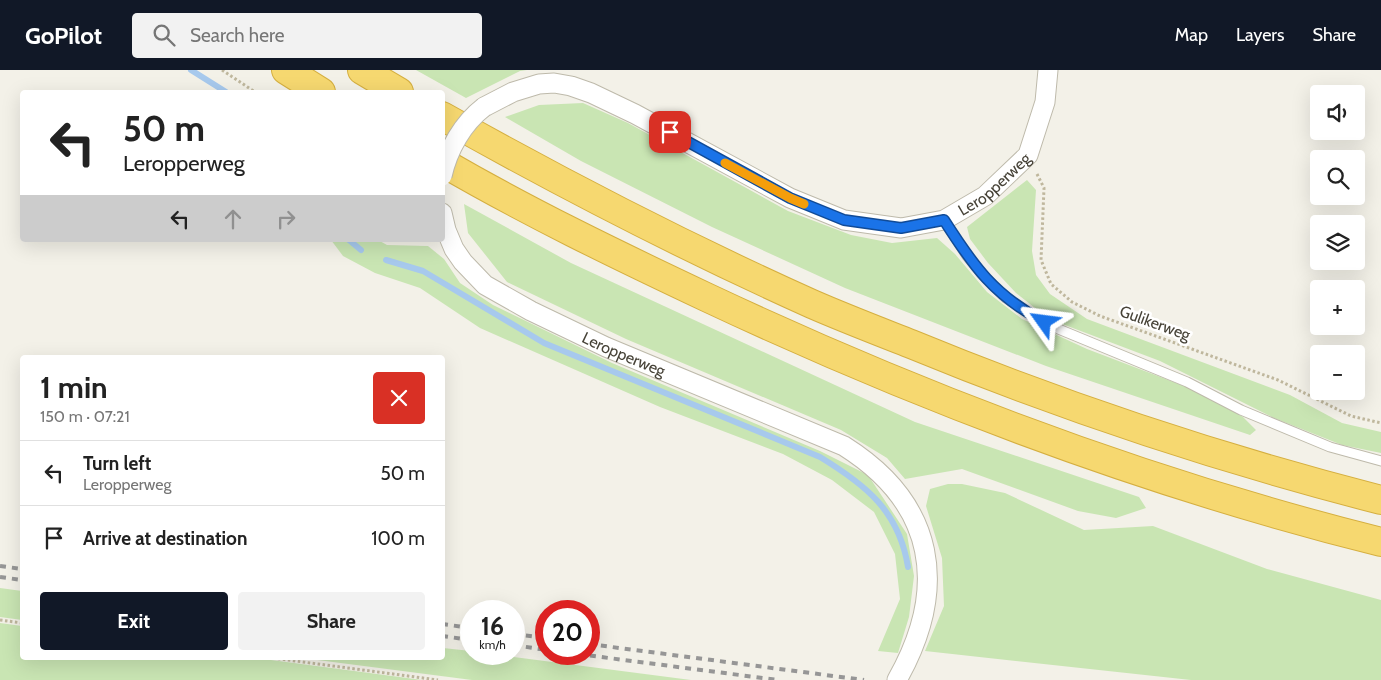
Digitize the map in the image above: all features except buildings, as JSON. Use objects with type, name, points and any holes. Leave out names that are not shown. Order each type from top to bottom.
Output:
[{"type":"highway","points":[[286,70],[318,90]]},
{"type":"highway","points":[[362,70],[396,90]]},
{"type":"highway","points":[[445,118],[562,182],[697,250],[814,305],[984,374],[1128,426],[1298,478],[1381,500]]},
{"type":"highway","points":[[445,164],[581,237],[664,277],[782,333],[936,398],[1082,452],[1182,485],[1284,516],[1381,542]]},
{"type":"street","name":"Leropperweg","points":[[445,168],[457,138],[466,124],[484,107],[513,92],[539,84],[572,86],[592,93],[635,114],[790,198],[844,220],[901,228],[944,220],[985,196],[1028,155],[1045,102],[1048,70]]},
{"type":"street","name":"Leropperweg","points":[[445,226],[454,249],[468,268],[485,285],[531,311],[606,347],[844,446],[863,458],[885,476],[909,507],[918,525],[928,569],[927,595],[921,629],[897,680]]},
{"type":"lane","points":[[944,220],[967,256],[981,273],[1006,298],[1032,315],[1056,328],[1187,382],[1241,410],[1330,447],[1381,461]]},
{"type":"path","points":[[222,70],[252,90]]},
{"type":"path","name":"Gulikerweg","points":[[1028,155],[1044,188],[1041,260],[1051,284],[1072,302],[1100,316],[1278,380],[1351,416],[1381,423]]},
{"type":"path","points":[[0,620],[20,623]]},
{"type":"path","points":[[288,660],[438,680]]},
{"type":"green space","points":[[416,70],[527,70],[520,71],[466,98]]},
{"type":"green space","points":[[583,103],[628,123],[788,211],[851,235],[892,243],[937,238],[955,254],[987,292],[1022,319],[1087,349],[1205,394],[1243,417],[1256,430],[1250,435],[1046,366],[845,288],[712,227],[581,161],[505,117],[539,105]]},
{"type":"green space","points":[[1027,180],[1036,190],[1032,251],[1036,275],[1050,294],[1087,319],[1290,395],[1342,423],[1381,432],[1381,453],[1342,445],[1274,418],[1160,361],[1049,319],[1016,293],[988,263],[970,239],[967,227]]},
{"type":"green space","points":[[464,204],[571,263],[915,422],[1139,497],[1146,508],[1116,518],[1078,511],[962,469],[905,479],[887,458],[841,430],[626,339],[507,282],[468,233]]},
{"type":"green space","points":[[332,242],[382,242],[387,245],[428,246],[444,259],[460,283],[493,305],[612,363],[820,451],[868,475],[907,534],[914,576],[909,617],[898,653],[878,651],[900,599],[895,554],[874,512],[832,480],[783,454],[660,407],[480,328],[420,288],[375,273],[343,256]]},
{"type":"green space","points":[[948,484],[962,484],[1005,493],[1084,530],[1153,526],[1267,569],[1381,600],[1381,680],[1191,680],[925,651],[944,606],[942,558],[926,506],[930,489]]},
{"type":"green space","points":[[0,588],[20,591],[20,620],[0,617]]},
{"type":"green space","points":[[0,623],[20,626],[20,660],[271,660],[422,680],[0,680]]},
{"type":"green space","points":[[445,648],[460,650],[460,665],[525,665],[525,659],[535,660],[535,665],[575,665],[691,680],[472,680],[317,660],[445,660]]},
{"type":"waterway","points":[[191,70],[223,90]]},
{"type":"waterway","points":[[351,242],[361,250]]},
{"type":"waterway","points":[[386,260],[423,271],[544,343],[820,457],[852,478],[878,502],[897,530],[904,547],[908,567]]},
{"type":"railway","points":[[0,566],[20,569]]},
{"type":"railway","points":[[0,577],[20,580]]},
{"type":"railway","points":[[445,624],[460,626]]},
{"type":"railway","points":[[525,635],[535,637]]},
{"type":"railway","points":[[445,636],[460,638]]},
{"type":"railway","points":[[600,645],[864,680]]},
{"type":"railway","points":[[525,647],[535,648]]},
{"type":"railway","points":[[600,657],[778,680]]},
{"type":"slow traffic","points":[[725,163],[804,204]]},
{"type":"route","points":[[670,132],[790,198],[844,220],[901,228],[944,220],[967,256],[981,273],[1006,298],[1044,322]]}]
